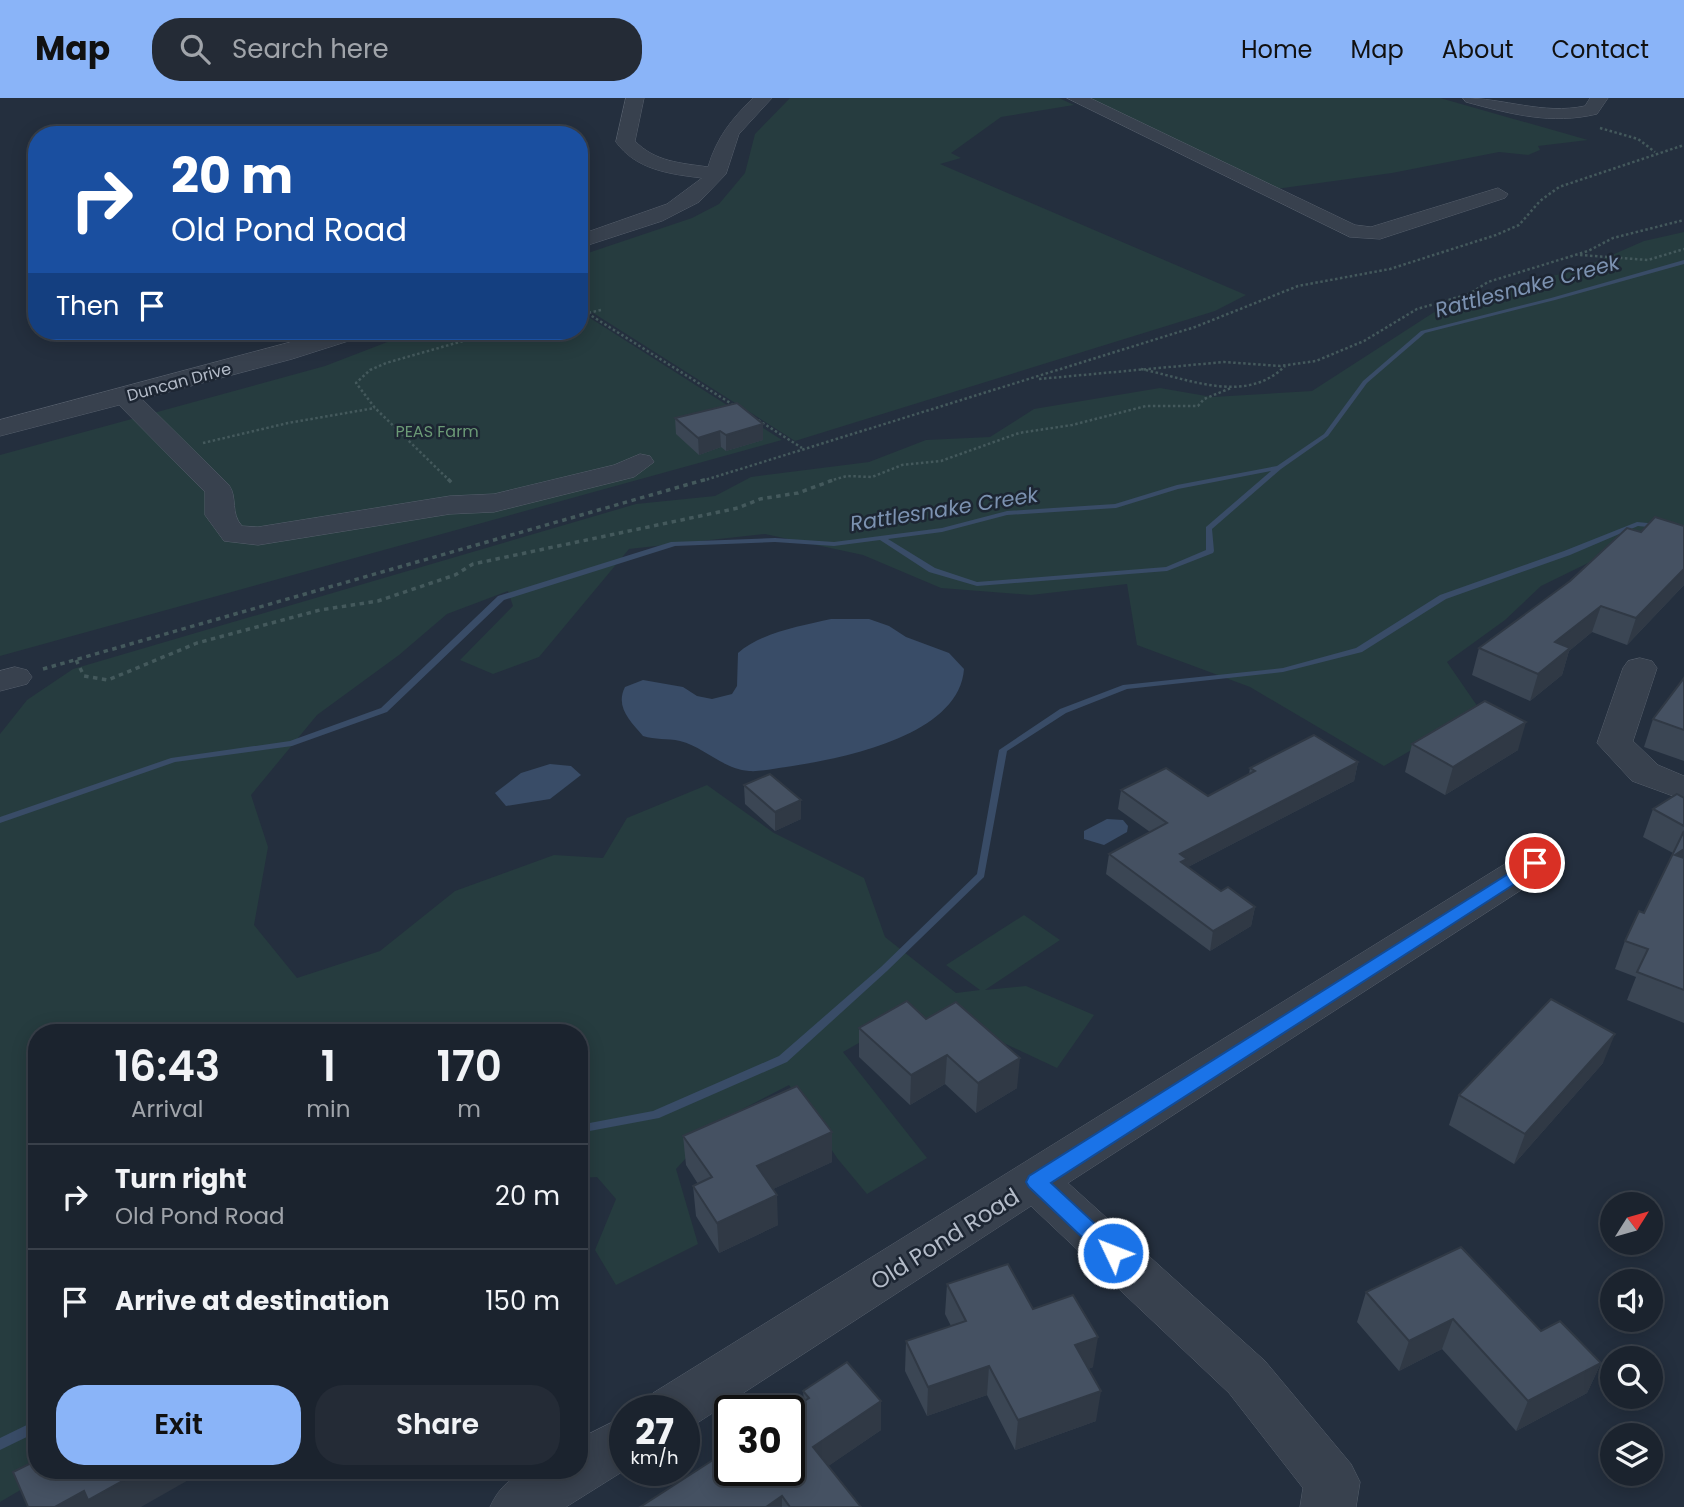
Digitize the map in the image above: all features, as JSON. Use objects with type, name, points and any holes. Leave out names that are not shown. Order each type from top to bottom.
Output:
[{"type":"street","points":[[635,98],[625,142],[632,152],[660,165],[716,174]]},
{"type":"street","points":[[588,239],[663,213],[704,188],[716,174],[725,142],[733,128],[763,98]]},
{"type":"street","points":[[1076,98],[1350,231],[1372,234],[1498,194]]},
{"type":"street","points":[[1472,98],[1534,114],[1566,116],[1591,110],[1599,98]]},
{"type":"street","name":"Duncan Drive","points":[[0,428],[327,340]]},
{"type":"street","points":[[125,396],[219,491],[216,506],[222,523],[234,535],[258,536],[358,518],[472,503],[494,503],[624,471],[640,462]]},
{"type":"street","points":[[1640,668],[1629,694],[1615,743],[1645,773],[1684,789]]},
{"type":"street","name":"Old Pond Road","points":[[696,1395],[1036,1182],[1535,863]]},
{"type":"street","points":[[1036,1182],[1247,1377],[1332,1482],[1328,1507]]},
{"type":"street","points":[[588,1463],[609,1450]]},
{"type":"street","points":[[518,1507],[562,1479]]},
{"type":"path","points":[[1566,116],[1638,139],[1656,152]]},
{"type":"path","points":[[8,679],[673,490],[1195,327],[1298,286],[1366,275],[1496,235],[1519,225],[1540,201],[1559,187],[1656,152],[1684,145]]},
{"type":"path","points":[[1027,380],[1224,362],[1285,366],[1316,361],[1364,341],[1417,309],[1469,294],[1488,282],[1576,255],[1613,238],[1684,220]]},
{"type":"path","points":[[1576,255],[1648,260],[1684,249]]},
{"type":"path","points":[[588,313],[601,310]]},
{"type":"path","points":[[588,314],[746,413]]},
{"type":"path","points":[[468,340],[370,370],[356,383],[375,408],[472,503]]},
{"type":"path","points":[[1136,368],[1231,388],[1252,389],[1272,379],[1285,366]]},
{"type":"path","points":[[76,660],[84,676],[108,680],[197,643],[320,610],[379,601],[455,575],[473,564],[738,508],[760,499],[798,493],[813,485],[847,477],[881,475],[902,465],[941,461],[1020,433],[1072,425],[1146,406],[1198,406],[1204,399],[1231,388]]},
{"type":"path","points":[[178,449],[288,423],[375,408]]},
{"type":"path","points":[[757,420],[802,448]]},
{"type":"green space","points":[[790,98],[1059,98],[1074,105],[1001,117],[951,153],[961,158],[940,164],[1246,295],[1215,311],[795,441],[588,310],[588,253],[692,218],[719,204],[745,173],[755,134]]},
{"type":"green space","points":[[1088,98],[1440,98],[1588,140],[1538,146],[1540,150],[1528,155],[1499,152],[1392,173],[1276,189]]},
{"type":"green space","points":[[1684,232],[1684,538],[1627,544],[1541,586],[1505,620],[1447,662],[1480,710],[1384,766],[1250,687],[1137,645],[1127,584],[1031,595],[941,588],[863,555],[765,534],[629,549],[539,657],[493,674],[460,660],[513,606],[508,591],[447,614],[399,655],[317,715],[251,795],[268,847],[254,925],[297,978],[380,951],[455,891],[554,855],[603,858],[627,818],[707,785],[774,833],[864,878],[885,937],[956,993],[980,990],[946,965],[1024,915],[1060,940],[985,990],[1026,986],[1094,1015],[1057,1068],[980,1032],[908,1015],[843,1052],[927,1158],[867,1194],[837,1158],[789,1085],[720,1121],[676,1169],[698,1244],[616,1285],[595,1250],[616,1199],[597,1177],[588,1178],[588,1024],[28,1024],[28,1479],[35,1479],[0,1502],[0,734],[27,700],[73,669],[636,504],[715,496],[751,477],[869,462],[926,440],[990,437],[1034,409],[1160,388],[1212,397],[1312,391],[1439,309],[1508,285],[1575,271],[1644,241]]},
{"type":"green space","name":"PEAS Farm","points":[[588,317],[782,440],[0,656],[0,455],[325,366],[393,340],[588,340]]},
{"type":"water","points":[[831,619],[869,619],[949,653],[964,669],[957,692],[942,712],[919,728],[893,740],[835,758],[758,771],[731,766],[680,741],[643,736],[625,713],[622,694],[625,687],[643,680],[683,687],[697,696],[712,699],[732,694],[737,686],[738,653],[770,635]]},
{"type":"water","points":[[550,764],[571,766],[581,775],[550,799],[506,806],[495,793],[521,773]]},
{"type":"water","points":[[1107,819],[1123,820],[1128,826],[1127,832],[1104,845],[1084,839],[1084,831]]},
{"type":"building","points":[[737,403],[763,424],[726,435],[720,431],[698,438],[675,418]]},
{"type":"building","points":[[1655,517],[1684,526],[1684,569],[1636,618],[1601,606],[1555,642],[1570,648],[1538,674],[1479,648],[1570,581],[1627,528],[1641,532]]},
{"type":"building","points":[[1684,678],[1684,730],[1653,719]]},
{"type":"building","points":[[1485,701],[1526,722],[1453,767],[1412,744]]},
{"type":"building","points":[[1314,735],[1358,762],[1180,854],[1187,859],[1181,862],[1221,891],[1228,887],[1255,907],[1213,931],[1109,854],[1167,823],[1121,790],[1166,768],[1208,796],[1255,771],[1250,768]]},
{"type":"building","points":[[770,774],[801,800],[775,812],[744,785]]},
{"type":"building","points":[[1677,794],[1684,798],[1684,826],[1653,809]]},
{"type":"building","points":[[1684,831],[1684,849],[1675,855],[1684,858],[1684,990],[1637,972],[1648,949],[1625,941],[1639,911],[1644,913]]},
{"type":"building","points":[[1551,999],[1615,1034],[1525,1134],[1459,1095]]},
{"type":"building","points":[[907,1001],[926,1019],[956,1002],[1020,1058],[978,1083],[947,1055],[911,1075],[859,1028]]},
{"type":"building","points":[[797,1086],[832,1132],[757,1166],[777,1195],[717,1223],[693,1186],[712,1177],[683,1136]]},
{"type":"building","points":[[1461,1247],[1541,1331],[1560,1321],[1600,1364],[1528,1401],[1453,1319],[1409,1341],[1366,1292]]},
{"type":"building","points":[[1008,1264],[1033,1309],[1073,1295],[1098,1337],[1075,1345],[1101,1391],[1018,1420],[989,1366],[928,1387],[906,1341],[966,1321],[947,1284]]},
{"type":"building","points":[[847,1362],[881,1401],[813,1447],[861,1507],[790,1507],[782,1496],[766,1507],[640,1507],[673,1486],[700,1486],[700,1468],[714,1459],[714,1486],[805,1486],[805,1401],[809,1398],[803,1391]]},
{"type":"building","points":[[28,1464],[28,1479],[126,1479],[88,1500],[84,1491],[55,1507],[28,1507],[13,1472]]},
{"type":"waterway","name":"Rattlesnake Creek","points":[[0,820],[174,760],[292,743],[384,710],[501,598],[674,544],[775,540],[834,544],[942,530],[1007,513],[1116,506],[1177,487],[1279,468],[1326,435],[1365,382],[1423,332],[1684,262]]},
{"type":"waterway","points":[[881,538],[932,570],[977,584],[1167,569],[1210,551],[1208,528],[1278,469]]},
{"type":"waterway","points":[[588,1127],[655,1115],[783,1059],[884,969],[981,875],[1003,750],[1063,711],[1126,687],[1283,670],[1359,650],[1443,597],[1567,553],[1637,524],[1658,526]]},
{"type":"waterway","points":[[0,1444],[28,1430]]},
{"type":"route","points":[[1113,1253],[1036,1182],[1535,863]]}]
